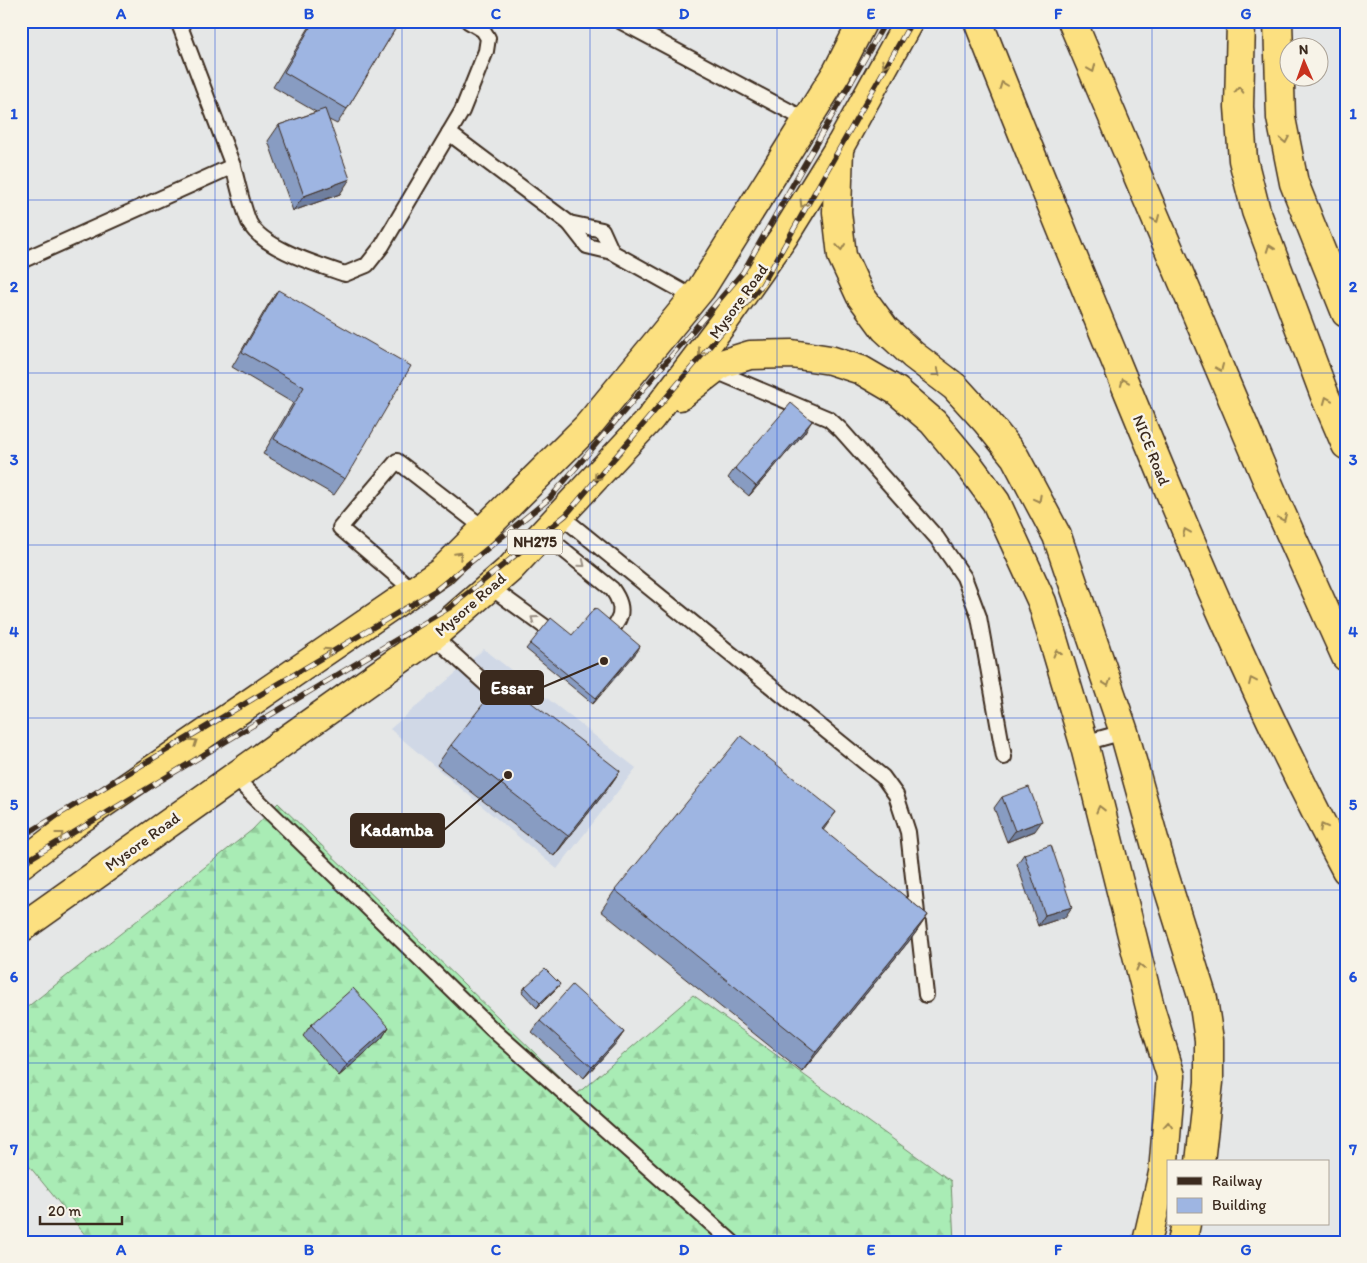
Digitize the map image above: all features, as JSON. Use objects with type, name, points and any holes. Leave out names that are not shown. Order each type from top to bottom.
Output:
[{"type":"highway","name":"NH275","points":[[21,864],[79,820],[442,572],[587,428],[693,297],[836,72],[863,21]]},
{"type":"highway","name":"Mysore Road","points":[[21,928],[433,636],[490,587],[552,525],[650,419],[723,323],[783,238],[840,146],[909,21]]},
{"type":"highway","name":"NICE Road","points":[[978,21],[1168,490],[1236,647],[1308,799],[1346,870]]},
{"type":"highway","points":[[1241,21],[1239,107],[1243,160],[1256,211],[1325,396],[1346,445]]},
{"type":"highway","points":[[1278,21],[1281,118],[1294,183],[1346,313]]},
{"type":"highway","points":[[1073,23],[1278,506],[1346,657]]},
{"type":"highway","points":[[840,146],[837,212],[842,256],[860,295],[885,329],[913,355],[955,387],[986,421],[1015,457],[1057,536],[1124,732],[1162,868],[1203,999],[1209,1040],[1208,1082],[1200,1160]]},
{"type":"highway","points":[[650,419],[721,364],[750,355],[792,354],[830,360],[861,370],[897,392],[934,422],[996,502],[1042,602],[1084,743],[1151,1011],[1171,1076],[1163,1173],[1147,1242]]},
{"type":"highway","points":[[1182,1242],[1186,1226]]},
{"type":"lane","points":[[178,21],[233,166],[250,223],[261,239],[317,265],[346,274],[367,265],[382,246],[462,111],[486,51],[488,38],[483,30],[468,21]]},
{"type":"lane","points":[[620,21],[806,120]]},
{"type":"lane","points":[[450,133],[569,223],[587,246],[612,252],[693,297]]},
{"type":"lane","points":[[21,261],[233,166]]},
{"type":"lane","points":[[569,223],[602,230],[612,252]]},
{"type":"lane","points":[[713,370],[829,420],[841,430],[937,538],[964,577],[979,617],[1004,757]]},
{"type":"lane","points":[[414,591],[340,528],[397,461],[485,529]]},
{"type":"lane","points":[[552,525],[619,598],[621,608],[620,619],[593,648]]},
{"type":"lane","points":[[552,525],[887,783],[896,795],[908,832],[926,995]]},
{"type":"lane","points":[[490,587],[569,645]]},
{"type":"lane","points":[[433,636],[518,712]]},
{"type":"lane","points":[[1084,743],[1124,732]]},
{"type":"lane","points":[[233,776],[492,1029],[732,1242]]},
{"type":"shaded area","points":[[484,649],[636,768],[557,869],[390,729]]},
{"type":"green space","points":[[278,803],[577,1094],[693,995],[951,1181],[954,1242],[91,1242],[21,1156],[21,1012],[252,830]]},
{"type":"building","points":[[314,21],[400,21],[347,109],[284,72]]},
{"type":"building","points":[[325,109],[350,179],[304,196],[279,125]]},
{"type":"building","points":[[278,290],[411,366],[345,479],[274,439],[304,387],[242,352]]},
{"type":"building","points":[[791,403],[812,421],[756,486],[735,468]]},
{"type":"building","points":[[595,608],[640,646],[596,698],[530,644],[551,618],[572,635]]},
{"type":"building","points":[[502,680],[620,771],[568,836],[451,745]]},
{"type":"building","points":[[741,736],[836,812],[822,829],[928,915],[816,1052],[615,890]]},
{"type":"building","points":[[1029,787],[1042,821],[1015,831],[1002,797]]},
{"type":"building","points":[[1051,845],[1072,907],[1045,915],[1024,854]]},
{"type":"building","points":[[545,969],[560,984],[540,1003],[525,987]]},
{"type":"building","points":[[572,985],[624,1032],[592,1067],[540,1021]]},
{"type":"building","points":[[353,988],[389,1027],[347,1065],[311,1025]]},
{"type":"railway","points":[[21,837],[436,590],[550,498],[743,272],[886,21]]},
{"type":"railway","points":[[21,864],[449,608],[566,515],[762,285],[912,21]]},
{"type":"place","name":"Essar","points":[[604,661]]},
{"type":"place","name":"Kadamba","points":[[508,775]]}]
